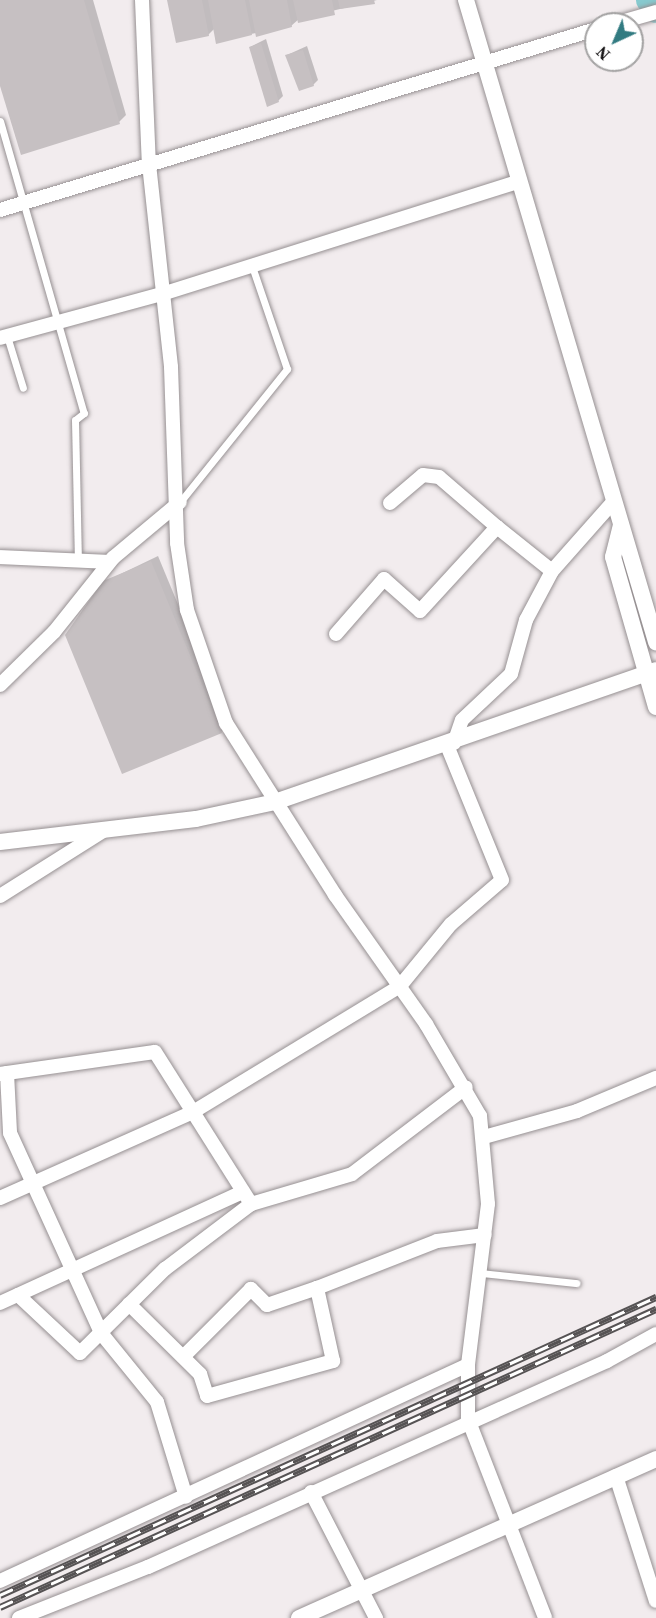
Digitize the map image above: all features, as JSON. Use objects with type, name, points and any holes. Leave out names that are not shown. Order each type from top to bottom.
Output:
[{"type":"street","points":[[142,0],[149,164],[180,502],[177,543],[187,610],[226,723],[275,802],[466,1087],[484,1137],[485,1235],[468,1365],[468,1419],[545,1618]]},
{"type":"street","points":[[466,0],[656,642]]},
{"type":"street","points":[[0,210],[584,32]]},
{"type":"street","points":[[4,337],[162,294],[518,182]]},
{"type":"street","points":[[390,503],[423,475],[439,477],[552,572]]},
{"type":"street","points":[[0,1198],[193,1112],[400,986],[451,924],[502,880],[451,744],[462,720],[511,674],[526,620],[552,572],[614,501]]},
{"type":"street","points":[[0,685],[54,632],[109,562],[180,502]]},
{"type":"street","points":[[621,524],[613,557],[651,671],[656,707]]},
{"type":"street","points":[[336,634],[384,579],[420,611],[497,527]]},
{"type":"street","points":[[0,557],[109,562]]},
{"type":"street","points":[[0,842],[105,830],[275,802],[451,744],[651,671]]},
{"type":"street","points":[[0,896],[92,844],[105,830]]},
{"type":"street","points":[[186,1497],[157,1402],[100,1333],[10,1134],[4,1074],[155,1052],[247,1198]]},
{"type":"street","points":[[484,1137],[577,1111],[656,1078]]},
{"type":"street","points":[[0,1303],[73,1270],[247,1198],[352,1174],[466,1087]]},
{"type":"street","points":[[18,1295],[80,1353],[165,1269],[247,1198]]},
{"type":"street","points":[[183,1357],[251,1289],[267,1305],[437,1241],[485,1235]]},
{"type":"street","points":[[129,1304],[200,1374],[207,1396],[333,1361],[317,1288]]},
{"type":"street","points":[[19,1618],[311,1492],[468,1419],[607,1361],[656,1334]]},
{"type":"street","points":[[0,1581],[468,1365]]},
{"type":"street","points":[[299,1618],[656,1459]]},
{"type":"street","points":[[616,1476],[656,1601]]},
{"type":"street","points":[[311,1492],[376,1618]]},
{"type":"lane","points":[[0,121],[60,321],[84,413],[75,420],[78,560]]},
{"type":"lane","points":[[180,502],[286,369],[252,265]]},
{"type":"lane","points":[[4,337],[23,388]]},
{"type":"lane","points":[[481,1273],[576,1282]]},
{"type":"building","points":[[0,0],[84,0],[120,124],[21,155],[0,86]]},
{"type":"building","points":[[167,0],[202,0],[209,36],[176,43]]},
{"type":"building","points":[[208,0],[245,0],[252,35],[216,44]]},
{"type":"building","points":[[249,0],[287,0],[292,27],[256,37]]},
{"type":"building","points":[[293,0],[332,0],[335,15],[298,23]]},
{"type":"building","points":[[338,0],[374,0],[375,4],[340,9]]},
{"type":"building","points":[[261,43],[279,102],[267,107],[249,47]]},
{"type":"building","points":[[303,50],[314,86],[299,91],[285,55]]},
{"type":"building","points":[[151,561],[222,733],[122,774],[65,635],[103,581]]},
{"type":"waterway","points":[[649,0],[656,10]]},
{"type":"railway","points":[[0,1595],[656,1297]]},
{"type":"railway","points":[[0,1607],[656,1309]]}]
